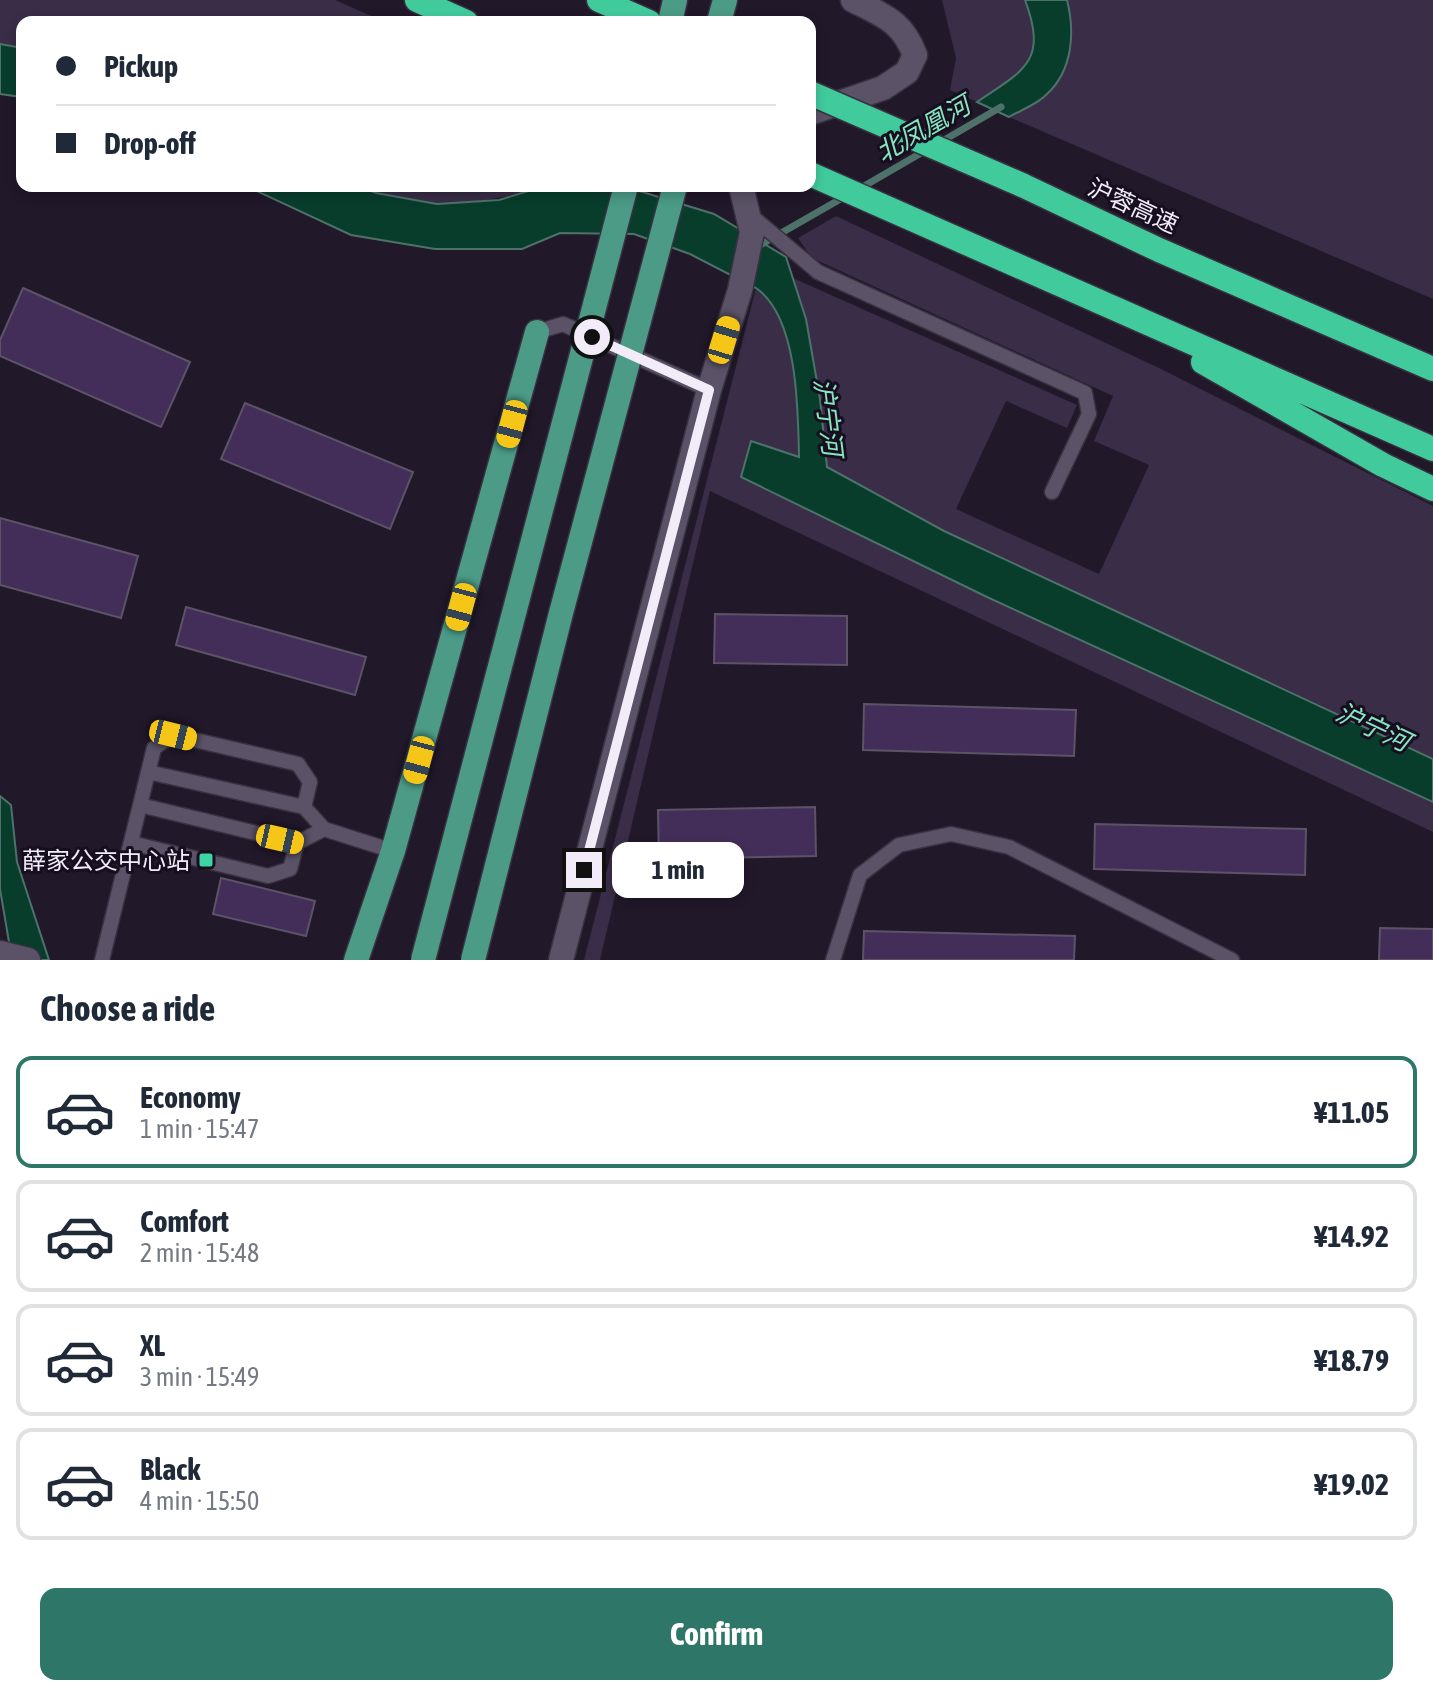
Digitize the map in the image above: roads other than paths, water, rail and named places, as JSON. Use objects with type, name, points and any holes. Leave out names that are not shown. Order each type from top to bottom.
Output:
[{"type":"highway","points":[[417,0],[453,16]]},
{"type":"highway","points":[[599,0],[635,16]]},
{"type":"highway","name":"沪蓉高速","points":[[816,96],[1433,369]]},
{"type":"highway","points":[[816,177],[1433,449]]},
{"type":"highway","points":[[1083,293],[1383,465],[1433,489]]},
{"type":"main road","points":[[423,960],[624,192]]},
{"type":"main road","points":[[473,960],[557,628],[673,192]]},
{"type":"main road","points":[[356,960],[393,851],[537,332]]},
{"type":"street","points":[[816,111],[883,88],[907,72],[915,55],[907,34],[884,16],[853,0]]},
{"type":"street","points":[[561,960],[709,390],[740,290],[754,223],[743,192]]},
{"type":"lane","points":[[754,223],[818,272],[1085,393],[1089,414],[1052,492]]},
{"type":"lane","points":[[537,332],[563,324],[709,390]]},
{"type":"lane","points":[[102,960],[154,748],[173,735],[298,764],[310,782],[304,807]]},
{"type":"lane","points":[[148,772],[304,807],[324,829],[393,851]]},
{"type":"lane","points":[[140,805],[297,843],[324,829]]},
{"type":"lane","points":[[833,960],[860,875],[899,845],[951,834],[1009,847],[1232,960]]},
{"type":"lane","points":[[131,843],[268,876],[290,869],[297,843]]},
{"type":"waterway","name":"北凤凰河","points":[[939,143],[1001,107]]},
{"type":"waterway","name":"北凤凰河","points":[[859,189],[928,149]]},
{"type":"waterway","name":"北凤凰河","points":[[755,248],[844,197]]},
{"type":"place","name":"薛家公交中心站","points":[[206,860]]},
{"type":"water label","name":"沪宁河","points":[[828,417]]},
{"type":"water label","name":"沪宁河","points":[[1373,727]]}]
